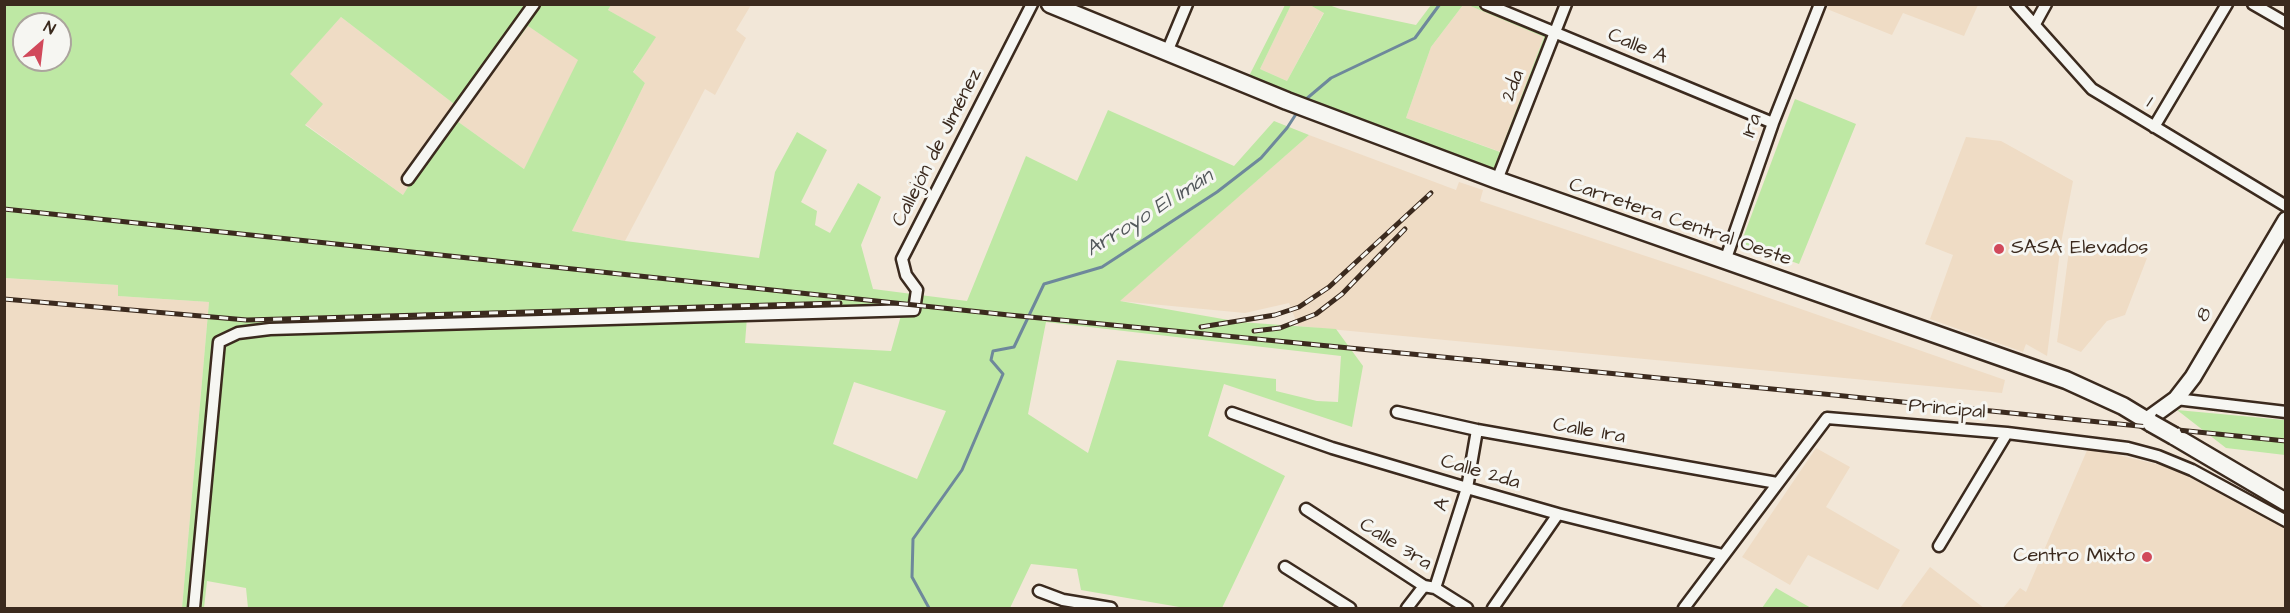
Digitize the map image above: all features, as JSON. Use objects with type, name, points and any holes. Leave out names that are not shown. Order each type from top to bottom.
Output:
[{"type":"main road","name":"Carretera Central Oeste","points":[[1050,4],[1287,101],[1497,180],[2066,380],[2149,421],[2286,502]]},
{"type":"street","points":[[408,178],[534,4]]},
{"type":"street","name":"Callejón de Jiménez","points":[[194,609],[219,342],[238,333],[270,329],[914,310],[916,290],[906,275],[902,259],[1032,4]]},
{"type":"street","points":[[1167,52],[1187,4]]},
{"type":"street","name":"Calle A","points":[[1486,4],[1773,123]]},
{"type":"street","name":"2da","points":[[1497,180],[1566,4]]},
{"type":"street","name":"1ra","points":[[1725,261],[1773,123],[1820,4]]},
{"type":"street","name":"1","points":[[2016,4],[2092,89],[2286,206]]},
{"type":"street","points":[[2035,24],[2046,4]]},
{"type":"street","points":[[2154,127],[2227,4]]},
{"type":"street","points":[[2253,4],[2286,23]]},
{"type":"street","name":"8","points":[[2149,421],[2176,399],[2193,377],[2286,219]]},
{"type":"street","points":[[2176,399],[2286,412]]},
{"type":"street","name":"Calle 1ra","points":[[1396,412],[1477,430],[1777,483]]},
{"type":"street","name":"Calle 2da","points":[[1232,413],[1332,448],[1467,488],[1558,514],[1723,555]]},
{"type":"street","name":"Principal","points":[[1684,609],[1827,418],[2007,434],[2128,448],[2158,456],[2192,470],[2286,521]]},
{"type":"street","name":"A","points":[[1407,609],[1430,587],[1467,488],[1477,430]]},
{"type":"street","points":[[1939,546],[2007,434]]},
{"type":"street","name":"Calle 3ra","points":[[1306,509],[1467,609]]},
{"type":"street","points":[[1493,609],[1558,514]]},
{"type":"street","points":[[1285,567],[1350,609]]},
{"type":"street","points":[[1039,591],[1063,604],[1111,609]]},
{"type":"shaded area","points":[[1829,4],[1978,5],[1964,36],[1903,13],[1892,35],[1827,9]]},
{"type":"shaded area","points":[[611,5],[751,5],[736,30],[746,38],[715,95],[705,89],[625,241],[572,231],[645,83],[633,73],[655,37],[608,10]]},
{"type":"shaded area","points":[[1291,5],[1310,5],[1324,12],[1287,81],[1260,69]]},
{"type":"shaded area","points":[[1463,5],[1544,36],[1501,152],[1406,118],[1431,47]]},
{"type":"shaded area","points":[[341,17],[458,107],[403,195],[305,124],[289,74]]},
{"type":"shaded area","points":[[528,26],[579,60],[524,169],[457,121]]},
{"type":"shaded area","points":[[1309,135],[1456,190],[1459,182],[1483,190],[1480,201],[1706,276],[2005,380],[2002,393],[1298,326],[1289,303],[1245,313],[1119,301]]},
{"type":"shaded area","name":"SASA Elevados","points":[[1966,137],[2001,141],[2073,181],[2061,243],[2047,356],[2026,344],[2023,352],[1930,319],[1953,255],[1925,244]]},
{"type":"shaded area","points":[[2070,243],[2147,258],[2125,315],[2107,321],[2081,352],[2057,342]]},
{"type":"shaded area","points":[[4,278],[119,285],[118,296],[209,302],[182,608],[5,608]]},
{"type":"shaded area","points":[[1816,448],[1850,467],[1826,507],[1900,550],[1878,590],[1808,555],[1790,585],[1742,557]]},
{"type":"shaded area","name":"Centro Mixto","points":[[2088,448],[2169,467],[2285,526],[2285,608],[2003,608],[2020,588],[2026,592]]},
{"type":"shaded area","points":[[1930,567],[1984,608],[1900,608]]},
{"type":"green space","points":[[4,5],[611,5],[608,10],[656,37],[633,72],[645,83],[572,231],[625,241],[759,258],[775,172],[797,132],[827,150],[801,202],[817,211],[815,225],[830,233],[858,183],[881,197],[861,245],[873,289],[967,301],[1026,156],[1077,181],[1108,110],[1234,166],[1274,121],[1309,135],[1120,301],[1240,322],[1336,329],[1363,366],[1352,427],[1224,384],[1208,436],[1285,476],[1222,608],[1185,608],[1081,590],[1077,569],[1031,564],[1010,608],[248,608],[246,588],[207,581],[204,608],[182,608],[209,302],[118,296],[118,285],[5,278]],"holes":[[[341,17],[458,107],[403,195],[305,125],[323,104],[290,74]],[[528,26],[578,60],[524,169],[457,121]],[[902,312],[891,351],[745,343],[747,317]],[[1046,322],[1341,356],[1338,402],[1317,401],[1276,391],[1276,379],[1117,360],[1088,453],[1028,414]],[[854,382],[946,411],[917,479],[833,444]]]},
{"type":"green space","points":[[1285,5],[1291,5],[1260,69],[1287,81],[1324,13],[1310,5],[1329,5],[1416,25],[1431,5],[1463,5],[1431,47],[1406,118],[1500,152],[1544,37],[1468,5],[1497,5],[1558,29],[1502,173],[1249,76]]},
{"type":"green space","points":[[1795,99],[1856,124],[1799,264],[1741,243]]},
{"type":"green space","points":[[2177,410],[2285,420],[2285,455],[2226,448]]},
{"type":"green space","points":[[1776,588],[1811,608],[1762,608]]},
{"type":"waterway","name":"Arroyo El Imán","points":[[1305,100],[1331,78],[1415,38],[1440,4]]},
{"type":"waterway","name":"Arroyo El Imán","points":[[929,608],[912,577],[913,539],[962,470],[1003,374],[991,360],[993,351],[1014,347],[1044,284],[1102,267],[1217,192],[1261,158],[1287,128],[1298,111]]},
{"type":"railway","points":[[1201,327],[1275,315],[1299,307],[1329,287],[1431,193]]},
{"type":"railway","points":[[4,209],[1009,315],[2286,441]]},
{"type":"railway","points":[[1254,331],[1280,328],[1316,314],[1342,294],[1405,229]]},
{"type":"railway","points":[[4,299],[247,320],[840,303]]},
{"type":"place","name":"SASA Elevados","points":[[1999,249]]},
{"type":"place","name":"Centro Mixto","points":[[2147,557]]}]
